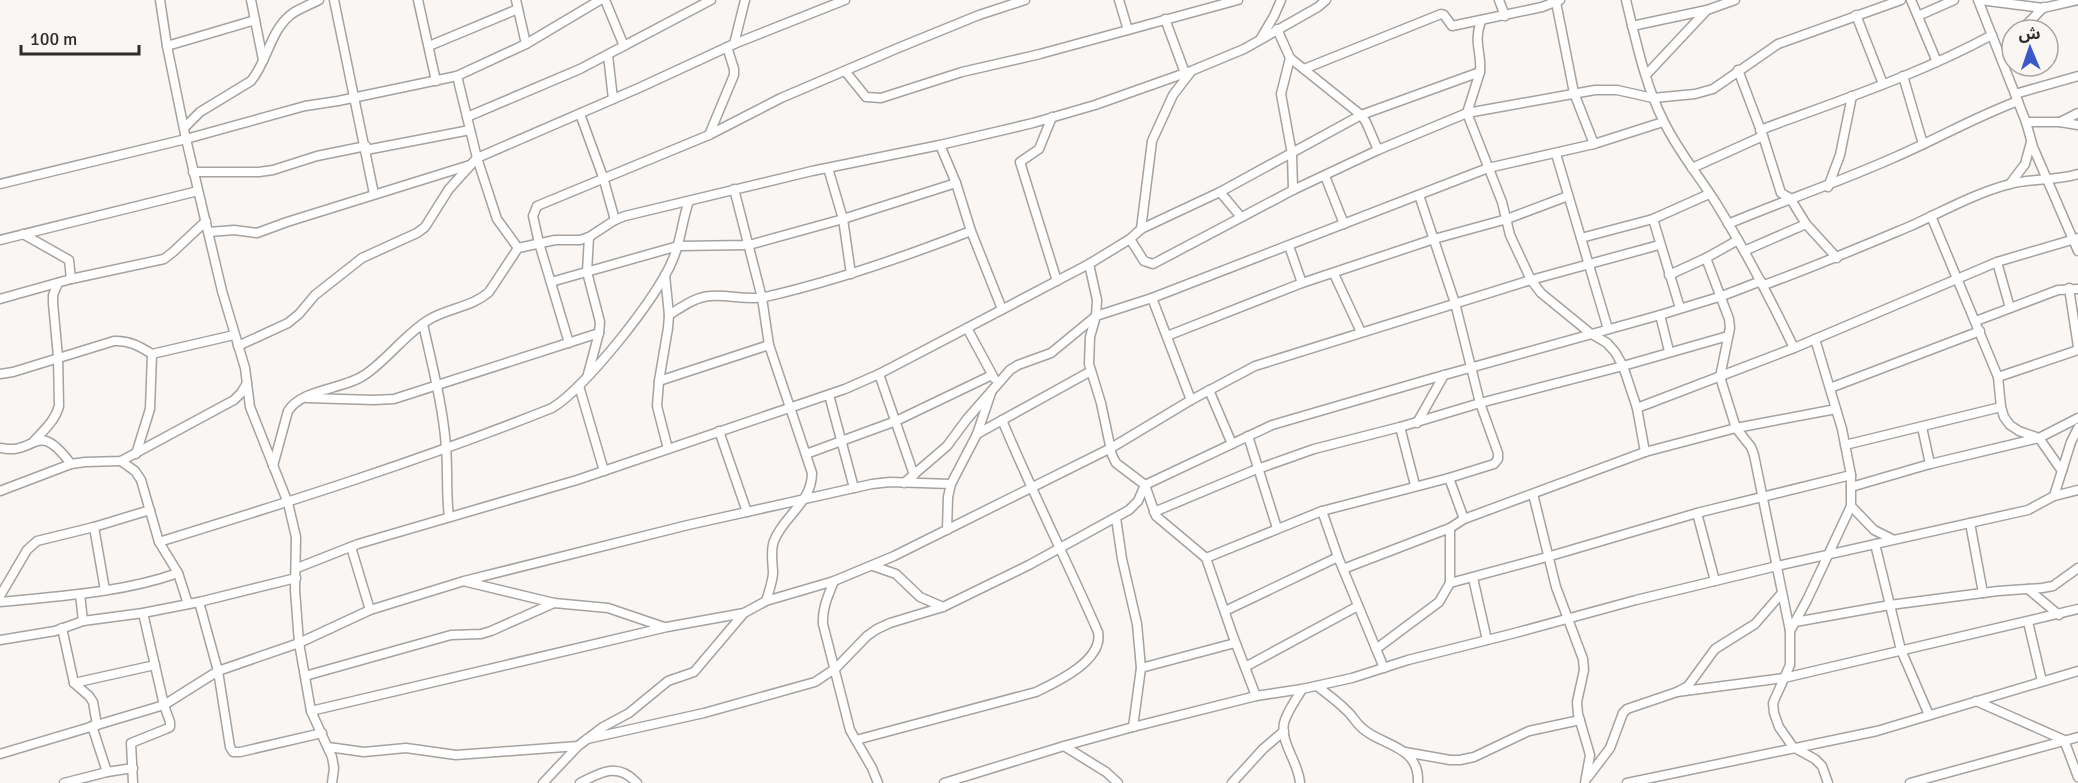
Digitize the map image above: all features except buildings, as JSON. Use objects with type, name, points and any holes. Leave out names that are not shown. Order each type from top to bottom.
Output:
[{"type":"street","points":[[160,0],[193,172],[234,335],[245,368],[250,407],[288,503],[296,537],[295,590],[299,643],[311,711],[328,747],[334,768],[332,783]]},
{"type":"street","points":[[251,0],[263,61]]},
{"type":"street","points":[[184,128],[200,112],[250,81],[257,74],[276,32],[284,22],[293,13],[319,0]]},
{"type":"street","points":[[334,0],[374,194]]},
{"type":"street","points":[[418,0],[436,81]]},
{"type":"street","points":[[0,184],[186,140],[305,106],[457,76],[526,44],[600,0]]},
{"type":"street","points":[[605,0],[624,46]]},
{"type":"street","points":[[467,117],[580,69],[711,0]]},
{"type":"street","points":[[709,135],[734,75],[731,45],[745,0]]},
{"type":"street","points":[[208,232],[234,230],[258,233],[474,161],[731,45],[845,0]]},
{"type":"street","points":[[569,343],[539,243],[533,216],[537,206],[709,135],[781,98],[979,15],[1024,0]]},
{"type":"street","points":[[1119,0],[1128,30]]},
{"type":"street","points":[[845,71],[866,97],[881,98],[962,72],[1040,54],[1238,0]]},
{"type":"street","points":[[1261,38],[1281,0]]},
{"type":"street","points":[[273,466],[292,404],[300,398],[350,383],[367,374],[431,318],[484,297],[518,248],[539,243],[580,240],[615,220],[734,189],[940,145],[1095,105],[1188,72],[1244,49],[1318,7],[1326,0]]},
{"type":"street","points":[[1499,0],[1505,16]]},
{"type":"street","points":[[1626,0],[1646,75],[1663,122],[1738,240],[1794,348]]},
{"type":"street","points":[[1632,26],[1707,10],[1735,0]]},
{"type":"street","points":[[1130,239],[1144,261],[1153,264],[1293,190],[1467,112],[1605,89],[1653,98],[1703,92],[1713,89],[1778,44],[1901,0]]},
{"type":"street","points":[[1911,0],[1937,62]]},
{"type":"street","points":[[1918,16],[1954,0]]},
{"type":"street","points":[[2000,55],[1979,0],[2043,8],[2078,0]]},
{"type":"street","points":[[2033,18],[2052,0]]},
{"type":"street","points":[[1304,69],[1441,14],[1452,26],[1505,16],[1558,1],[1574,93],[1594,144]]},
{"type":"street","points":[[429,46],[517,4],[526,44]]},
{"type":"street","points":[[1646,75],[1707,10]]},
{"type":"street","points":[[1856,15],[1883,84]]},
{"type":"street","points":[[1165,19],[1188,72]]},
{"type":"street","points":[[167,46],[255,20]]},
{"type":"street","points":[[1481,21],[1476,32],[1481,66],[1467,112],[1507,219],[1510,235],[1531,280],[1541,293],[1615,352],[1623,366],[1637,408],[1645,452]]},
{"type":"street","points":[[1277,29],[1290,57],[1361,115],[1378,150]]},
{"type":"street","points":[[1692,168],[1762,133],[1937,62],[1992,35]]},
{"type":"street","points":[[608,54],[613,99]]},
{"type":"street","points":[[1290,57],[1281,94],[1292,154],[1293,190]]},
{"type":"street","points":[[1738,70],[1762,133],[1781,193],[1790,198],[1806,224],[1837,258]]},
{"type":"street","points":[[1141,229],[1152,141],[1173,95],[1188,72]]},
{"type":"street","points":[[0,640],[10,640],[83,621],[143,613],[199,602],[297,573],[351,547],[604,471],[829,395],[879,374],[1057,281],[1130,239],[1141,229],[1220,192],[1361,115],[1480,72]]},
{"type":"street","points":[[457,76],[470,130],[474,161],[497,219],[518,248]]},
{"type":"street","points":[[1903,76],[1923,144]]},
{"type":"street","points":[[1728,224],[1790,198],[1828,186],[1923,144],[2016,97],[2078,76]]},
{"type":"street","points":[[2009,78],[2031,140],[2076,239],[2078,251]]},
{"type":"street","points":[[1828,186],[1840,156],[1852,96]]},
{"type":"street","points":[[2060,122],[2078,113]]},
{"type":"street","points":[[579,114],[603,177],[615,220]]},
{"type":"street","points":[[1052,117],[1039,149],[1020,162],[1057,281]]},
{"type":"street","points":[[904,483],[947,446],[994,383],[1018,364],[1051,353],[1096,316],[1152,298],[1488,168],[1556,154],[1663,122]]},
{"type":"street","points":[[2026,122],[2060,122],[2078,125]]},
{"type":"street","points":[[193,172],[273,170],[317,156],[470,130]]},
{"type":"street","points":[[2010,184],[2025,164],[2031,140]]},
{"type":"street","points":[[940,145],[1002,309]]},
{"type":"street","points":[[1556,154],[1608,328]]},
{"type":"street","points":[[238,346],[288,323],[315,295],[362,258],[417,233],[425,227],[443,198],[474,161]]},
{"type":"street","points":[[828,168],[843,219],[851,274]]},
{"type":"street","points":[[587,739],[704,713],[806,685],[823,678],[877,629],[943,607],[1062,548],[1116,518],[1138,501],[1145,485],[1272,425],[1660,315],[1762,283],[1837,258],[1952,206],[2010,184],[2047,178],[2066,178],[2078,174]]},
{"type":"street","points":[[1325,176],[1344,224]]},
{"type":"street","points":[[551,282],[678,246],[749,245],[843,219],[956,183]]},
{"type":"street","points":[[734,189],[762,298],[769,345],[812,473],[812,483],[805,498],[774,540],[771,586],[766,601]]},
{"type":"street","points":[[0,240],[198,191]]},
{"type":"street","points":[[1220,192],[1241,217]]},
{"type":"street","points":[[1581,238],[1653,219],[1709,194]]},
{"type":"street","points":[[1206,558],[1322,511],[1449,478],[1494,464],[1498,459],[1498,453],[1480,403],[1455,303],[1419,195]]},
{"type":"street","points":[[1167,336],[1302,283],[1434,239],[1507,219],[1568,196]]},
{"type":"street","points":[[159,542],[288,503],[446,449],[552,408],[562,402],[587,377],[638,316],[665,275],[678,246],[689,201]]},
{"type":"street","points":[[1931,216],[1998,377],[2004,417],[2019,431],[2039,438],[2062,471]]},
{"type":"street","points":[[1653,219],[1659,245],[1680,308]]},
{"type":"street","points":[[0,299],[71,279],[164,259],[206,221]]},
{"type":"street","points":[[1744,251],[1806,224]]},
{"type":"street","points":[[669,315],[703,297],[712,295],[762,298],[851,274],[893,261],[971,231]]},
{"type":"street","points":[[23,234],[69,260],[71,279]]},
{"type":"street","points":[[587,377],[599,333],[599,314],[587,272],[588,237]]},
{"type":"street","points":[[1637,408],[1794,348],[1997,262],[2076,239]]},
{"type":"street","points":[[1669,276],[1738,240]]},
{"type":"street","points":[[311,711],[667,627],[744,613],[766,601],[834,581],[873,566],[1111,448],[1191,400],[1255,366],[1531,280],[1659,245]]},
{"type":"street","points":[[1289,246],[1302,283]]},
{"type":"street","points":[[1706,258],[1729,319],[1720,377],[1736,428],[1751,447],[1754,455],[1764,496],[1781,594],[1792,627],[1790,665],[1773,703],[1774,713],[1779,727],[1792,747],[1815,759],[1822,766],[1828,783]]},
{"type":"street","points":[[1997,262],[2010,308]]},
{"type":"street","points":[[1089,264],[1097,300],[1096,316],[1090,337],[1089,358],[1116,463],[1145,485],[1154,512],[1206,558],[1256,696]]},
{"type":"street","points":[[1334,274],[1361,332]]},
{"type":"street","points":[[665,275],[669,315],[657,406],[668,449]]},
{"type":"street","points":[[34,441],[57,414],[58,357],[53,303],[58,283]]},
{"type":"street","points":[[1976,321],[2058,290],[2073,289],[2078,349],[1998,377]]},
{"type":"street","points":[[1152,298],[1191,400]]},
{"type":"street","points":[[1660,315],[1669,351]]},
{"type":"street","points":[[423,324],[437,385],[446,449],[446,491],[449,517]]},
{"type":"street","points":[[947,530],[948,497],[951,484],[977,434],[994,383],[967,328]]},
{"type":"street","points":[[1830,388],[1980,332]]},
{"type":"street","points":[[300,398],[394,399],[599,333]]},
{"type":"street","points":[[0,374],[114,341],[134,343],[152,354],[234,335]]},
{"type":"street","points":[[1154,512],[1258,468],[1332,443],[1417,423],[1480,403],[1728,336]]},
{"type":"street","points":[[1792,627],[1851,506],[1851,475],[1845,445],[1815,339]]},
{"type":"street","points":[[659,381],[769,345]]},
{"type":"street","points":[[136,454],[150,409],[152,354]]},
{"type":"street","points":[[977,434],[1091,371]]},
{"type":"street","points":[[879,374],[914,475]]},
{"type":"street","points":[[1417,423],[1444,375]]},
{"type":"street","points":[[0,491],[71,464],[121,461],[234,400],[247,382]]},
{"type":"street","points":[[806,454],[994,383]]},
{"type":"street","points":[[579,386],[604,471]]},
{"type":"street","points":[[1209,390],[1232,444]]},
{"type":"street","points":[[829,395],[854,488]]},
{"type":"street","points":[[1845,445],[2001,407]]},
{"type":"street","points":[[1343,569],[1450,528],[1464,519],[1645,452],[1736,428],[1836,409]]},
{"type":"street","points":[[1851,487],[1930,464],[2039,438],[2078,418]]},
{"type":"street","points":[[856,740],[1036,692],[1053,684],[1091,657],[1097,647],[1098,632],[1062,548],[1031,488],[1002,420]]},
{"type":"street","points":[[1400,427],[1415,485]]},
{"type":"street","points":[[1922,427],[1930,464]]},
{"type":"street","points":[[2054,496],[2078,428]]},
{"type":"street","points":[[719,431],[747,512]]},
{"type":"street","points":[[1248,436],[1277,528]]},
{"type":"street","points":[[0,448],[7,450],[34,441],[49,441],[58,446],[71,464]]},
{"type":"street","points":[[121,461],[139,475],[159,542],[178,573],[188,604]]},
{"type":"street","points":[[1450,583],[1697,513],[1851,475]]},
{"type":"street","points":[[1449,478],[1464,519]]},
{"type":"street","points":[[0,754],[164,705],[218,671],[299,643],[370,610],[464,581],[688,525],[854,488],[890,482],[951,484]]},
{"type":"street","points":[[944,783],[1133,727],[1256,696],[1352,678],[1408,660],[1715,580],[2028,510],[2054,496],[2078,490]]},
{"type":"street","points":[[1533,494],[1548,557],[1583,659],[1584,670],[1577,702],[1590,755],[1585,782]]},
{"type":"street","points":[[1851,506],[1874,530],[1893,540]]},
{"type":"street","points":[[0,596],[32,544],[37,541],[150,510]]},
{"type":"street","points":[[1322,511],[1338,557],[1384,668]]},
{"type":"street","points":[[1697,513],[1715,580]]},
{"type":"street","points":[[1116,518],[1122,559],[1137,624],[1141,668],[1133,727]]},
{"type":"street","points":[[1970,523],[1983,593]]},
{"type":"street","points":[[94,527],[105,590]]},
{"type":"street","points":[[1376,649],[1439,602],[1450,583],[1450,528]]},
{"type":"street","points":[[1875,544],[1901,650],[1929,715]]},
{"type":"street","points":[[351,547],[370,610]]},
{"type":"street","points":[[1225,611],[1338,557]]},
{"type":"street","points":[[873,566],[896,574],[920,597],[943,607]]},
{"type":"street","points":[[1792,627],[1890,605],[2053,586],[2078,568]]},
{"type":"street","points":[[0,602],[105,590],[146,583],[178,573]]},
{"type":"street","points":[[1473,578],[1487,640]]},
{"type":"street","points":[[464,581],[554,603],[608,608],[667,627]]},
{"type":"street","points":[[834,581],[822,613],[823,624],[836,668],[846,719],[879,783]]},
{"type":"street","points":[[2028,589],[2059,615]]},
{"type":"street","points":[[80,594],[83,621]]},
{"type":"street","points":[[1585,782],[1610,748],[1623,713],[1627,709],[1688,686],[1715,649],[1755,624],[1781,594]]},
{"type":"street","points":[[199,602],[218,671],[230,747],[233,752],[322,733]]},
{"type":"street","points":[[305,676],[451,635],[481,634],[554,603]]},
{"type":"street","points":[[1245,668],[1358,606]]},
{"type":"street","points":[[1677,692],[1784,678],[2078,609]]},
{"type":"street","points":[[133,783],[130,743],[170,727],[143,613]]},
{"type":"street","points":[[543,783],[578,746],[603,727],[629,713],[668,681],[694,672],[744,613]]},
{"type":"street","points":[[2028,622],[2042,681]]},
{"type":"street","points":[[62,628],[74,683],[93,702],[94,726],[106,772]]},
{"type":"street","points":[[1141,668],[1235,643]]},
{"type":"street","points":[[74,683],[155,665]]},
{"type":"street","points":[[1627,783],[1877,731],[2078,671]]},
{"type":"street","points":[[1317,686],[1346,710],[1362,729],[1394,744],[1405,752],[1414,764],[1419,777],[1418,783]]},
{"type":"street","points":[[1300,783],[1299,772],[1284,731],[1287,715],[1302,689]]},
{"type":"street","points":[[1976,701],[2064,740],[2078,777]]},
{"type":"street","points":[[1405,752],[1460,760],[1474,757],[1529,731],[1580,720]]},
{"type":"street","points":[[1232,783],[1263,748],[1284,731]]},
{"type":"street","points":[[1910,783],[1932,780],[2078,737]]},
{"type":"street","points":[[328,747],[364,752],[406,748],[456,755],[578,746]]},
{"type":"street","points":[[1064,746],[1106,772],[1118,783]]},
{"type":"street","points":[[64,783],[106,772],[133,768]]},
{"type":"street","points":[[580,783],[608,771],[620,771],[630,774],[637,783]]}]
